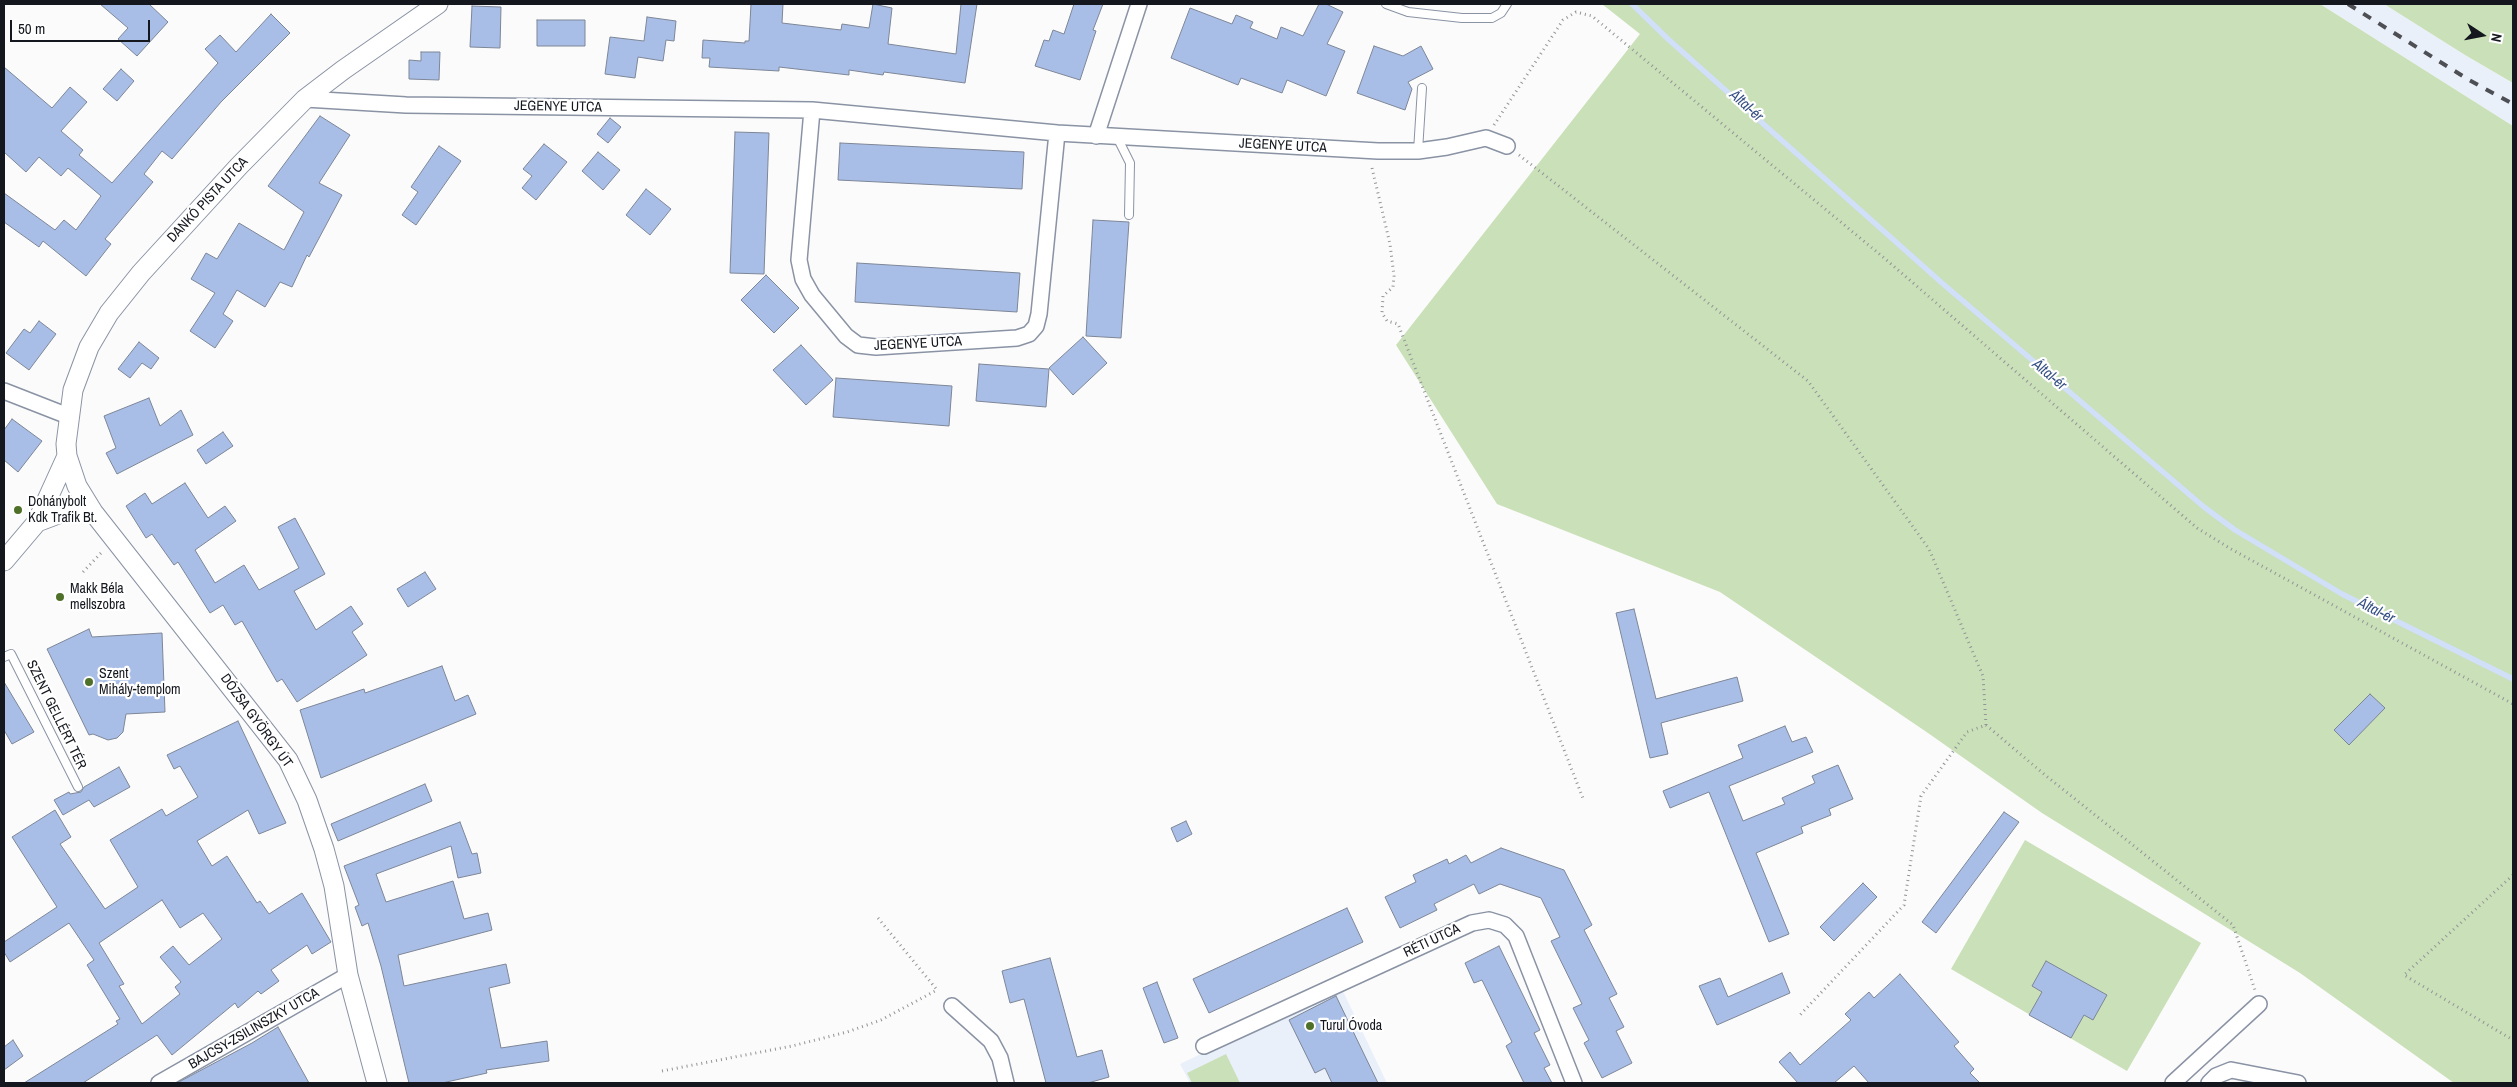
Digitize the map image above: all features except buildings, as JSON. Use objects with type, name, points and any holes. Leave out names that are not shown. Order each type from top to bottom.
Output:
[{"type":"street","name":"DANKÓ PISTA UTCA","points":[[67,456],[68,416],[73,390],[89,347],[109,312],[141,273],[239,166],[305,99],[343,70],[438,4]]},
{"type":"street","points":[[1096,136],[1139,4]]},
{"type":"street","name":"JEGENYE UTCA","points":[[305,99],[406,105],[812,110],[1096,136],[1362,150],[1418,151],[1447,147],[1486,138]]},
{"type":"street","name":"JEGENYE UTCA","points":[[812,110],[799,260],[803,279],[812,295],[846,336],[858,345],[876,348],[1017,338],[1029,334],[1036,326],[1039,314],[1057,133]]},
{"type":"street","points":[[1486,138],[1507,146]]},
{"type":"street","points":[[4,391],[68,416]]},
{"type":"street","points":[[4,561],[37,522],[67,456]]},
{"type":"street","name":"DÓZSA GYÖRGY ÚT","points":[[67,456],[77,486],[93,512],[288,760],[307,800],[324,849],[334,886],[348,975],[377,1083]]},
{"type":"street","points":[[37,522],[66,511],[93,512]]},
{"type":"street","name":"RÉTI UTCA","points":[[1204,1046],[1472,922],[1489,920],[1505,925],[1516,936],[1574,1083]]},
{"type":"street","name":"BAJCSY-ZSILINSZKY UTCA","points":[[159,1083],[348,975]]},
{"type":"street","points":[[2173,1083],[2260,1004]]},
{"type":"street","points":[[952,1006],[991,1042],[1000,1058],[1006,1083]]},
{"type":"street","points":[[2209,1083],[2216,1076],[2231,1070],[2298,1083]]},
{"type":"lane","points":[[1386,4],[1408,12],[1462,18],[1492,18],[1501,13],[1507,4]]},
{"type":"lane","points":[[1418,151],[1422,88]]},
{"type":"lane","points":[[1117,137],[1130,163],[1129,215]]},
{"type":"lane","name":"SZENT GELLÉRT TÉR","points":[[8,656],[78,787]]},
{"type":"path","points":[[1486,138],[1563,20],[1576,12],[1592,16],[1883,257],[2190,523],[2231,549],[2513,704]]},
{"type":"path","points":[[1507,146],[1808,381],[1929,549],[1983,676],[1986,725],[2045,775],[2233,925],[2260,1004]]},
{"type":"path","points":[[1362,150],[1373,170],[1390,244],[1393,288],[1383,296],[1382,314],[1387,321],[1398,324],[1584,801]]},
{"type":"path","points":[[83,572],[101,553]]},
{"type":"path","points":[[1799,1016],[1904,905],[1921,796],[1967,732],[1986,725]]},
{"type":"path","points":[[2513,875],[2404,975],[2513,1040]]},
{"type":"path","points":[[878,918],[952,1006]]},
{"type":"path","points":[[662,1070],[792,1046],[846,1032],[881,1020],[938,990]]},
{"type":"shaded area","points":[[2320,4],[2384,4],[2513,83],[2513,126]]},
{"type":"shaded area","name":"Turul Óvoda","points":[[1341,987],[1387,1083],[1190,1083],[1180,1064]]},
{"type":"green space","points":[[1602,4],[2320,4],[2513,126],[2513,1083],[2454,1083],[2300,973],[2042,813],[1720,592],[1497,504],[1396,345],[1640,34]]},
{"type":"green space","points":[[2384,4],[2513,4],[2513,83],[2465,55]]},
{"type":"green space","points":[[2025,840],[2201,943],[2127,1071],[1951,969]]},
{"type":"green space","points":[[1226,1054],[1240,1083],[1192,1083],[1187,1073]]},
{"type":"waterway","name":"Által-ér","points":[[1632,4],[1668,39],[1942,283],[2204,507],[2235,530],[2342,594],[2513,679]]},
{"type":"railway","points":[[2348,4],[2469,80],[2513,104]]},
{"type":"place","name":"Dohánybolt Kdk Trafik Bt.","points":[[18,510]]},
{"type":"place","name":"Makk Béla mellszobra","points":[[60,597]]},
{"type":"place","name":"Szent Mihály-templom","points":[[89,682]]},
{"type":"place","name":"Turul Óvoda","points":[[1310,1026]]}]
